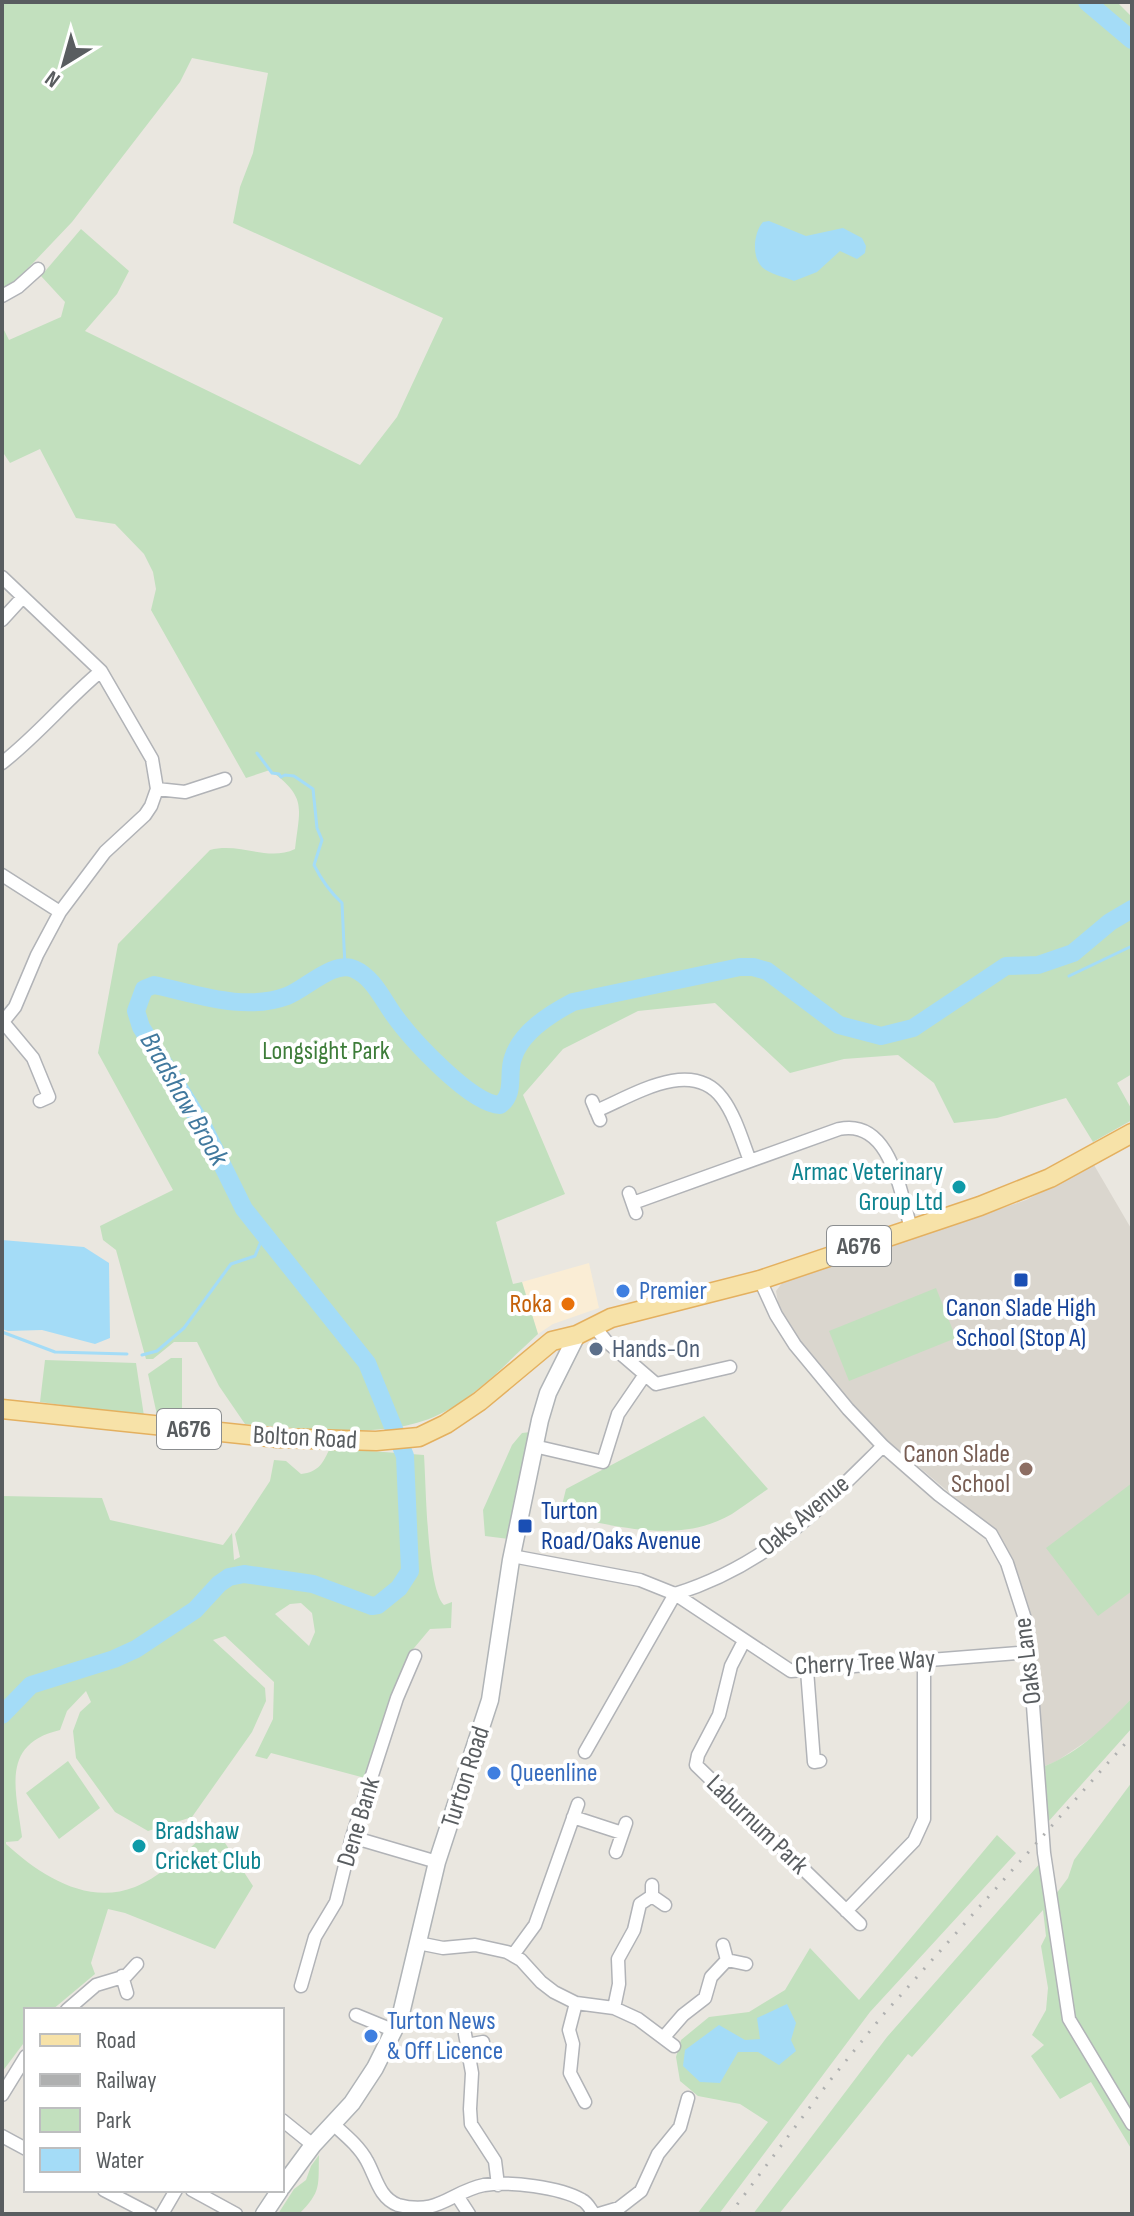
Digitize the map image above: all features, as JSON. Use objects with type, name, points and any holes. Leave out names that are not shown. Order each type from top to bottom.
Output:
[{"type":"main road","name":"A676","points":[[585,1330],[760,1280],[1030,1187],[1132,1133]]},
{"type":"main road","name":"Bolton Road","points":[[2,1409],[278,1438],[376,1441],[419,1437],[446,1424],[480,1401],[552,1341],[585,1330]]},
{"type":"main road","name":"Turton Road","points":[[284,2185],[313,2145],[352,2103],[375,2068],[403,2009],[437,1862],[490,1700],[512,1556],[548,1393],[585,1330]]},
{"type":"main road","name":"Turton Road","points":[[264,2214],[279,2192]]},
{"type":"street","points":[[2,296],[18,287],[38,269]]},
{"type":"street","points":[[2,577],[101,671],[152,759],[157,789],[145,815],[105,852],[60,912],[37,955],[21,998],[3,1022],[38,1068],[49,1097],[40,1101]]},
{"type":"street","points":[[2,620],[23,597]]},
{"type":"street","points":[[2,763],[101,671]]},
{"type":"street","points":[[157,789],[185,792],[225,779]]},
{"type":"street","points":[[2,875],[60,912]]},
{"type":"street","points":[[596,1110],[677,1079],[695,1080],[713,1088],[720,1095],[750,1161]]},
{"type":"street","points":[[633,1203],[839,1129],[854,1127],[878,1140],[888,1156],[911,1228]]},
{"type":"street","name":"Oaks Lane","points":[[760,1280],[776,1315],[795,1345],[848,1409],[883,1446],[995,1538],[1024,1612],[1030,1652],[1044,1853],[1069,2019],[1132,2124]]},
{"type":"street","points":[[585,1330],[656,1384],[730,1367]]},
{"type":"street","points":[[534,1446],[603,1462],[618,1414],[644,1376]]},
{"type":"street","name":"Oaks Avenue","points":[[675,1594],[727,1573],[780,1542],[883,1446]]},
{"type":"street","points":[[512,1556],[640,1580],[675,1594],[585,1752]]},
{"type":"street","name":"Cherry Tree Way","points":[[675,1594],[785,1669],[807,1670],[1030,1652]]},
{"type":"street","name":"Laburnum Park","points":[[744,1641],[731,1666],[719,1715],[696,1765],[860,1924]]},
{"type":"street","name":"Dene Bank","points":[[301,1986],[315,1937],[336,1902],[352,1837],[397,1698],[415,1656]]},
{"type":"street","points":[[846,1911],[914,1841],[924,1819],[924,1661]]},
{"type":"street","points":[[807,1670],[814,1762],[820,1761]]},
{"type":"street","points":[[513,1955],[535,1925],[575,1810],[624,1828],[616,1852]]},
{"type":"street","points":[[352,1837],[437,1862]]},
{"type":"street","points":[[614,2008],[619,1984],[618,1959],[634,1930],[640,1904],[652,1890],[665,1905]]},
{"type":"street","points":[[418,1943],[443,1948],[475,1945],[513,1955],[547,1988],[576,2003],[614,2008],[638,2019],[674,2046]]},
{"type":"street","points":[[723,1945],[727,1960]]},
{"type":"street","points":[[664,2037],[683,2015],[705,1998],[711,1977],[727,1960]]},
{"type":"street","points":[[727,1960],[746,1964]]},
{"type":"street","points":[[69,2008],[96,1985],[129,1973],[137,1964]]},
{"type":"street","points":[[122,1976],[127,1993]]},
{"type":"street","points":[[576,2003],[569,2030],[573,2044],[570,2073],[573,2091],[585,2102]]},
{"type":"street","points":[[356,2015],[395,2031]]},
{"type":"street","points":[[483,2042],[466,2040],[473,2085],[471,2124],[495,2161],[498,2185]]},
{"type":"street","points":[[2,2095],[24,2059]]},
{"type":"street","points":[[333,2124],[367,2160],[377,2185],[393,2209],[438,2209],[475,2188],[498,2185],[533,2186],[573,2196],[597,2214],[626,2204],[641,2191],[658,2154],[680,2127],[688,2103],[702,2110]]},
{"type":"street","points":[[284,2122],[313,2145]]},
{"type":"street","points":[[2,2136],[24,2148]]},
{"type":"street","points":[[108,2192],[150,2214]]},
{"type":"street","points":[[162,2214],[175,2192]]},
{"type":"street","points":[[196,2192],[236,2214]]},
{"type":"street","points":[[458,2197],[469,2214]]},
{"type":"shaded area","name":"Canon Slade School","points":[[1094,1165],[1132,1230],[1132,1698],[1102,1731],[1045,1766],[1033,1623],[1004,1545],[994,1530],[882,1436],[814,1362],[780,1314],[776,1291],[782,1283],[1026,1200]]},
{"type":"shaded area","points":[[589,1263],[599,1308],[553,1324],[538,1334],[522,1282]]},
{"type":"green space","name":"Longsight Park","points":[[2,2],[1117,2],[1132,17],[1132,1074],[1117,1083],[1132,1110],[1132,1120],[1093,1142],[1066,1098],[997,1118],[954,1123],[934,1083],[898,1055],[844,1059],[790,1073],[715,1003],[638,1011],[563,1049],[523,1095],[565,1194],[496,1222],[513,1284],[522,1282],[538,1334],[457,1405],[422,1421],[373,1430],[320,1430],[245,1424],[219,1386],[197,1342],[174,1342],[153,1359],[146,1359],[116,1250],[103,1240],[100,1226],[173,1190],[98,1053],[118,944],[210,850],[232,848],[275,854],[295,849],[298,804],[290,788],[270,770],[246,778],[151,610],[156,589],[153,572],[144,554],[115,524],[76,518],[40,449],[10,463],[2,451],[2,326],[9,340],[61,317],[65,302],[41,276],[81,229],[129,271],[117,294],[85,331],[360,465],[397,417],[443,318],[233,223],[240,187],[253,153],[268,73],[192,58],[180,82],[72,222],[14,283],[2,290]]},
{"type":"green space","points":[[936,1288],[956,1338],[849,1381],[829,1331]]},
{"type":"green space","points":[[171,1358],[182,1358],[182,1417],[157,1415],[148,1374]]},
{"type":"green space","points":[[45,1360],[136,1363],[144,1416],[40,1402]]},
{"type":"green space","points":[[704,1416],[768,1489],[732,1514],[692,1529],[630,1528],[568,1517],[570,1508],[562,1505],[566,1489]]},
{"type":"green space","points":[[531,1432],[509,1539],[485,1536],[483,1510],[512,1445],[522,1433]]},
{"type":"green space","points":[[330,1448],[424,1455],[434,1579],[444,1605],[452,1602],[451,1628],[430,1629],[409,1654],[365,1778],[271,1753],[267,1759],[255,1756],[273,1719],[274,1682],[225,1636],[213,1640],[265,1688],[266,1701],[252,1732],[192,1817],[148,1831],[115,1812],[76,1758],[73,1731],[80,1712],[91,1702],[86,1691],[67,1711],[60,1730],[28,1746],[16,1771],[22,1837],[6,1844],[49,1876],[82,1890],[99,1893],[135,1887],[167,1868],[214,1826],[253,1886],[215,1949],[108,1909],[91,1963],[95,1974],[54,2008],[24,2008],[24,2043],[2,2072],[2,1496],[102,1498],[110,1520],[223,1545],[232,1533],[234,1560],[240,1557],[235,1534],[270,1481],[274,1460],[286,1461],[301,1474],[316,1469]],"holes":[[[301,1603],[312,1613],[315,1632],[309,1646],[275,1614],[290,1604]]]},
{"type":"green space","points":[[1132,1483],[1132,1591],[1098,1616],[1046,1548]]},
{"type":"green space","points":[[1132,1698],[1132,1728],[1048,1822],[1045,1766],[1103,1728]]},
{"type":"green space","points":[[68,1761],[100,1808],[59,1839],[26,1793]]},
{"type":"green space","points":[[1132,1782],[1132,2150],[1091,2082],[1060,2099],[1031,2056],[1044,2045],[1032,2035],[1046,2010],[1048,1988],[1041,1946],[1046,1936],[1043,1910],[912,2057],[908,2054],[779,2214],[753,2214],[887,2037],[1042,1861],[1053,1898],[1068,1878],[1074,1860]]},
{"type":"green space","points":[[997,1835],[1016,1853],[870,2012],[719,2214],[697,2214],[768,2122],[740,2104],[698,2096],[680,2081],[676,2057],[681,2040],[709,2017],[749,2012],[785,1990],[810,1948],[859,2000]]},
{"type":"green space","points":[[319,2155],[318,2181],[312,2199],[299,2214],[278,2214],[294,2189],[306,2180]]},
{"type":"water","points":[[769,221],[806,236],[843,228],[862,238],[865,253],[857,259],[840,251],[817,272],[794,281],[769,272],[756,257],[756,238],[760,226]]},
{"type":"water","points":[[2,1240],[84,1247],[109,1263],[110,1338],[95,1344],[42,1330],[2,1329]]},
{"type":"water","points":[[787,2004],[796,2023],[791,2040],[796,2051],[779,2065],[758,2052],[738,2052],[720,2083],[700,2082],[683,2066],[685,2050],[719,2025],[745,2040],[760,2039],[757,2018]]},
{"type":"waterway","name":"Bradshaw Brook","points":[[1087,2],[1132,40]]},
{"type":"waterway","points":[[257,753],[272,773],[281,777],[294,776],[313,789],[317,828],[322,840],[314,865],[342,903],[345,967]]},
{"type":"waterway","name":"Bradshaw Brook","points":[[2,1715],[31,1685],[136,1649],[195,1610],[229,1577],[244,1574],[313,1584],[372,1606],[378,1605],[399,1588],[410,1571],[405,1456],[367,1363],[244,1209],[204,1128],[141,1027],[136,1011],[144,989],[154,985],[220,1000],[254,1002],[287,996],[337,968],[354,969],[372,983],[402,1026],[442,1069],[474,1094],[500,1105],[508,1095],[511,1064],[523,1040],[546,1018],[573,1002],[740,967],[753,967],[767,971],[839,1025],[881,1036],[913,1028],[1006,966],[1038,965],[1073,953],[1110,922],[1132,909]]},
{"type":"waterway","points":[[1069,976],[1132,946]]},
{"type":"waterway","points":[[142,1355],[157,1351],[184,1328],[231,1264],[255,1256],[264,1234]]},
{"type":"waterway","points":[[2,1332],[55,1352],[127,1354]]},
{"type":"railway","points":[[730,2214],[883,2015],[1132,1736]]},
{"type":"place","name":"Armac Veterinary Group Ltd","points":[[959,1187]]},
{"type":"place","name":"Canon Slade High School (Stop A)","points":[[1021,1280]]},
{"type":"place","name":"Premier","points":[[623,1291]]},
{"type":"place","name":"Roka","points":[[568,1304]]},
{"type":"place","name":"Hands-On","points":[[596,1349]]},
{"type":"place","name":"Canon Slade School","points":[[1026,1469]]},
{"type":"place","name":"Turton Road/Oaks Avenue","points":[[525,1526]]},
{"type":"place","name":"Queenline","points":[[494,1773]]},
{"type":"place","name":"Bradshaw Cricket Club","points":[[139,1846]]},
{"type":"place","name":"Turton News & Off Licence","points":[[371,2036]]}]
